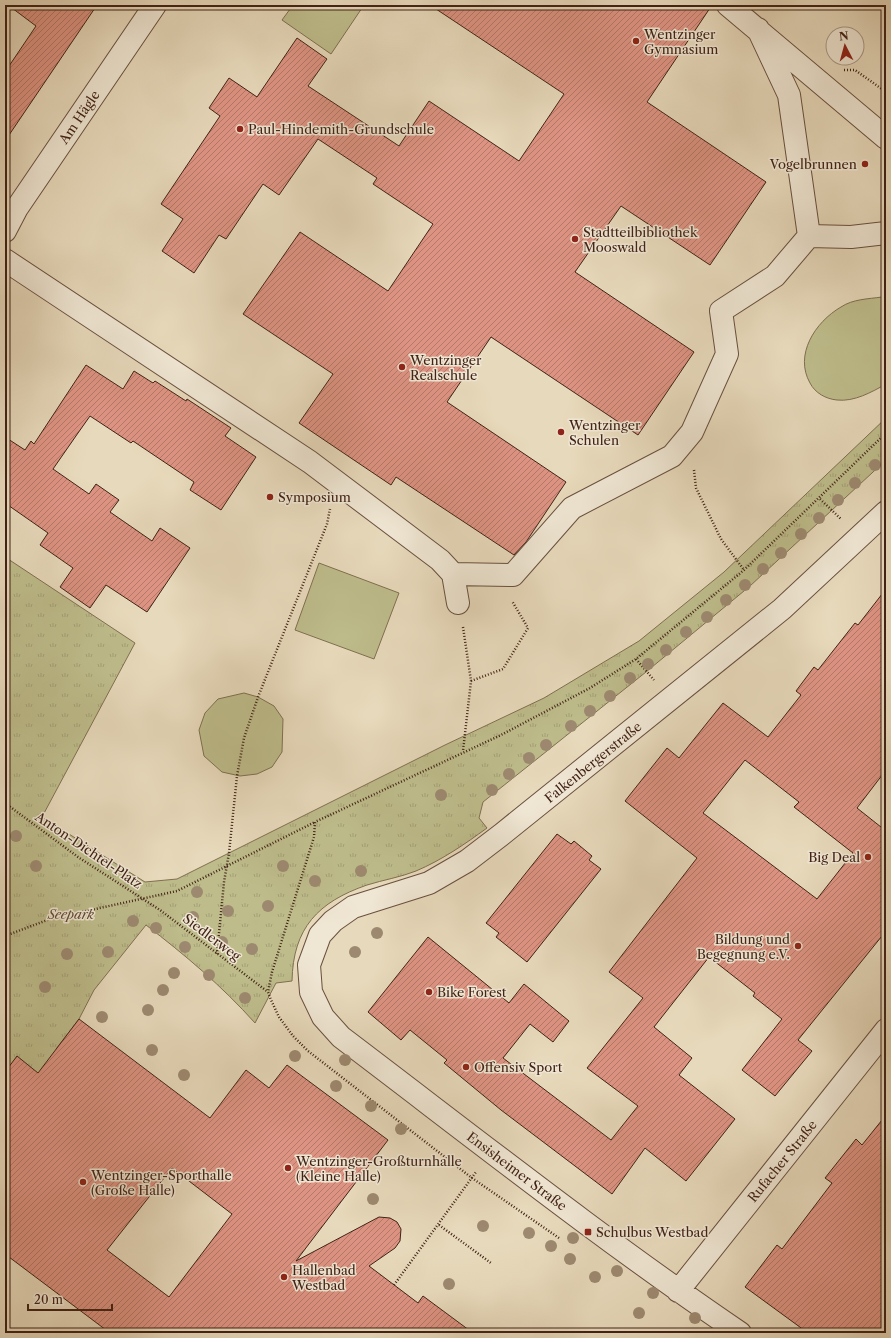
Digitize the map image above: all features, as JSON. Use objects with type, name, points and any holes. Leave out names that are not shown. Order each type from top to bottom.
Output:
[{"type":"street","name":"Am Hägle","points":[[5,231],[17,208],[155,5]]},
{"type":"street","points":[[728,5],[886,138]]},
{"type":"street","points":[[452,574],[513,575],[572,508],[672,456],[692,432],[727,354],[721,311],[775,276],[809,236],[790,95],[758,29]]},
{"type":"street","points":[[809,236],[851,237],[886,233]]},
{"type":"street","points":[[5,260],[274,437],[337,481],[440,560],[452,574],[458,602]]},
{"type":"street","name":"Falkenbergerstraße","points":[[311,992],[309,965],[320,935],[333,921],[353,907],[429,882],[467,861],[782,609],[886,512]]},
{"type":"street","name":"Ensisheimer Straße","points":[[311,992],[323,1016],[341,1037],[492,1153],[678,1291],[740,1333]]},
{"type":"street","name":"Rufacher Straße","points":[[678,1291],[886,1030]]},
{"type":"path","points":[[856,70],[886,92]]},
{"type":"path","points":[[692,432],[694,446],[693,466],[696,488],[721,539],[744,570]]},
{"type":"path","points":[[143,899],[177,891],[315,822],[522,724],[590,688],[636,659],[744,570],[886,433]]},
{"type":"path","points":[[217,954],[225,866],[229,853],[236,776],[244,738],[258,697],[327,524],[337,481]]},
{"type":"path","points":[[471,681],[503,669],[528,628],[510,598]]},
{"type":"path","points":[[458,602],[471,681],[463,752]]},
{"type":"path","name":"Anton-Dichtel-Platz","points":[[5,804],[78,857],[143,899]]},
{"type":"path","points":[[315,822],[314,837],[272,972],[268,992],[279,1017],[293,1036],[308,1051],[472,1178],[564,1241]]},
{"type":"path","name":"Anton-Dichtel-Platz","points":[[5,936],[50,919],[143,899]]},
{"type":"path","name":"Siedlerweg","points":[[143,899],[268,992]]},
{"type":"path","points":[[394,1285],[492,1153]]},
{"type":"path","points":[[439,1225],[491,1263]]},
{"type":"green space","points":[[293,5],[364,5],[331,54],[282,20]]},
{"type":"green space","points":[[882,297],[886,299],[886,384],[856,398],[843,400],[833,399],[821,395],[812,387],[810,383],[804,361],[810,340],[816,330],[832,313],[850,302]]},
{"type":"green space","name":"Seepark","points":[[886,418],[886,460],[750,586],[646,672],[483,802],[479,818],[487,828],[426,867],[367,885],[335,900],[322,909],[303,932],[297,946],[292,981],[276,983],[255,1023],[230,996],[203,971],[146,925],[94,990],[79,1019],[56,1049],[58,1051],[5,1123],[5,557],[135,643],[42,817],[145,882],[177,879],[445,745],[544,698],[639,641],[724,572]]},
{"type":"green space","points":[[319,563],[399,593],[374,659],[295,630]]},
{"type":"green space","points":[[244,693],[258,697],[274,706],[283,719],[282,752],[272,767],[257,774],[240,776],[222,772],[204,756],[199,730],[205,713],[218,699]]},
{"type":"building","points":[[8,5],[97,5],[5,141],[5,72],[36,26]]},
{"type":"building","points":[[430,5],[712,5],[647,102],[766,182],[710,265],[621,206],[575,272],[694,352],[638,435],[491,337],[447,402],[566,482],[526,542],[514,555],[396,477],[391,485],[299,423],[333,374],[243,314],[300,232],[388,291],[433,224],[373,184],[377,178],[318,139],[279,195],[263,184],[226,239],[219,235],[194,273],[162,251],[183,219],[161,204],[220,116],[209,108],[229,78],[257,97],[297,38],[327,59],[308,86],[399,146],[429,101],[519,161],[564,94]]},
{"type":"building","points":[[86,365],[123,389],[134,371],[153,383],[155,381],[186,401],[187,399],[231,428],[225,436],[256,457],[221,510],[190,490],[194,482],[133,441],[131,443],[90,416],[78,433],[53,469],[89,494],[96,484],[119,500],[110,512],[152,541],[160,528],[190,548],[147,612],[106,585],[90,608],[60,587],[73,568],[40,545],[48,533],[5,503],[5,437],[25,450],[31,441],[34,444]]},
{"type":"building","points":[[886,589],[886,770],[857,808],[886,831],[886,931],[798,1040],[812,1051],[775,1096],[742,1070],[782,1019],[753,996],[755,993],[709,957],[654,1027],[692,1058],[679,1075],[735,1119],[686,1181],[645,1148],[612,1194],[501,1110],[444,1063],[447,1060],[410,1030],[401,1040],[368,1012],[428,937],[509,1003],[524,984],[569,1021],[553,1042],[530,1024],[503,1058],[611,1140],[638,1106],[587,1068],[643,998],[609,972],[697,858],[625,801],[667,748],[679,758],[723,703],[768,737],[801,695],[796,691],[814,667],[818,670],[855,623],[858,625]],"holes":[[[745,760],[799,802],[794,807],[853,853],[817,899],[703,813]]]},
{"type":"building","points":[[557,834],[571,844],[574,841],[592,856],[589,860],[601,869],[527,962],[496,937],[499,933],[486,923]]},
{"type":"building","points":[[79,1019],[210,1118],[246,1070],[269,1088],[287,1065],[388,1140],[296,1261],[379,1217],[390,1218],[397,1222],[401,1229],[400,1241],[395,1248],[369,1266],[418,1303],[423,1296],[473,1333],[110,1333],[5,1254],[5,1072],[17,1056],[38,1073]],"holes":[[[172,1168],[232,1214],[169,1297],[107,1250]]]},
{"type":"building","points":[[886,1115],[886,1333],[808,1333],[745,1287],[777,1245],[782,1249],[832,1183],[825,1178],[856,1139],[862,1145]]},
{"type":"place","name":"Wentzinger Gymnasium","points":[[636,41]]},
{"type":"place","name":"Paul-Hindemith-Grundschule","points":[[240,129]]},
{"type":"place","name":"Vogelbrunnen","points":[[865,164]]},
{"type":"place","name":"Stadtteilbibliothek Mooswald","points":[[575,239]]},
{"type":"place","name":"Wentzinger Realschule","points":[[402,367]]},
{"type":"place","name":"Wentzinger Schulen","points":[[561,432]]},
{"type":"place","name":"Symposium","points":[[270,497]]},
{"type":"place","name":"Big Deal","points":[[868,857]]},
{"type":"place","name":"Bildung und Begegnung e.V.","points":[[798,946]]},
{"type":"place","name":"Bike Forest","points":[[429,992]]},
{"type":"place","name":"Offensiv Sport","points":[[466,1067]]},
{"type":"place","name":"Wentzinger-Großturnhalle (Kleine Halle)","points":[[288,1168]]},
{"type":"place","name":"Wentzinger-Sporthalle (Große Halle)","points":[[83,1182]]},
{"type":"place","name":"Schulbus Westbad","points":[[588,1232]]},
{"type":"place","name":"Hallenbad Westbad","points":[[284,1277]]}]
